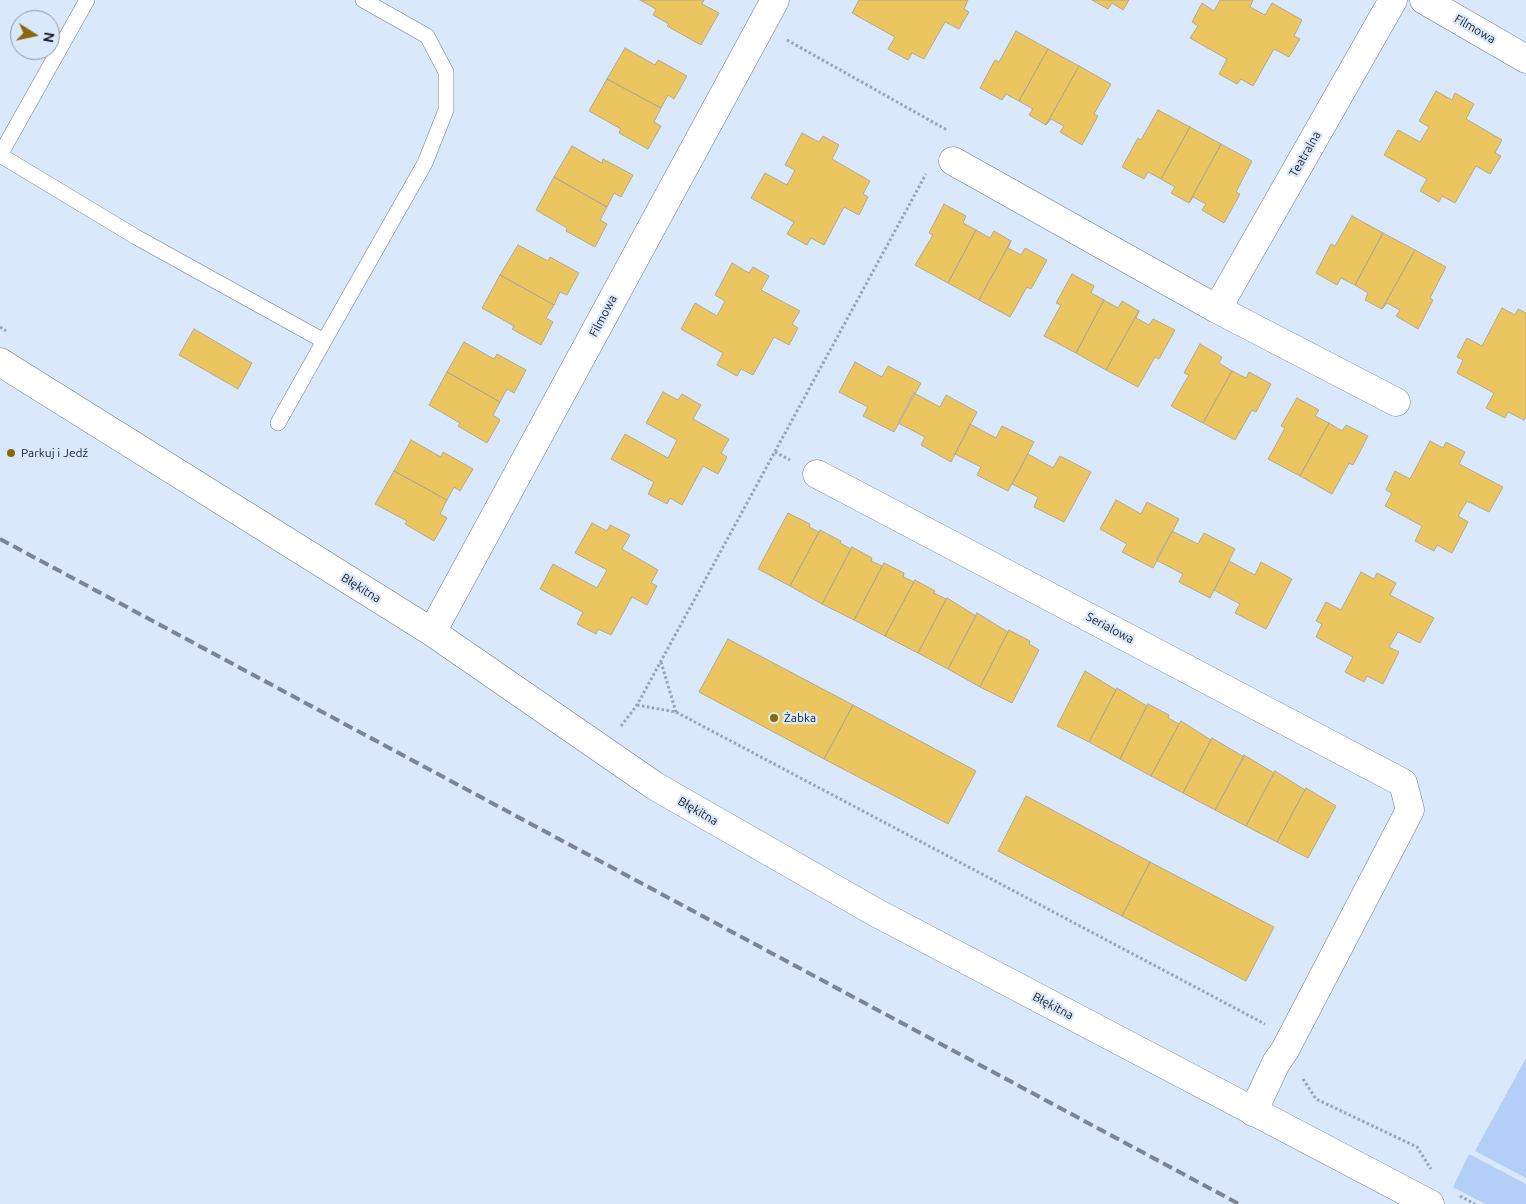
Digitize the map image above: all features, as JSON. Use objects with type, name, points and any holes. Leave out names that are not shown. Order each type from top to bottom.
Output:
[{"type":"street","name":"Filmowa","points":[[432,632],[775,0]]},
{"type":"street","name":"Teatralna","points":[[1218,309],[1393,0]]},
{"type":"street","name":"Filmowa","points":[[1424,0],[1526,59]]},
{"type":"street","points":[[942,164],[1396,402]]},
{"type":"street","name":"Błękitna","points":[[0,362],[432,632],[655,786],[875,912],[1430,1204]]},
{"type":"street","name":"Serialowa","points":[[817,474],[1403,783],[1410,810],[1285,1050]]},
{"type":"street","points":[[1252,1112],[1276,1063],[1285,1050]]},
{"type":"lane","points":[[88,0],[0,155],[136,237],[324,341]]},
{"type":"lane","points":[[278,423],[426,163],[446,110],[446,72],[427,36],[363,0]]},
{"type":"path","points":[[760,25],[949,131]]},
{"type":"path","points":[[606,753],[622,725],[637,705],[942,164]]},
{"type":"path","points":[[661,662],[676,712]]},
{"type":"path","points":[[637,705],[676,712],[1274,1030],[1316,1099],[1417,1147],[1433,1171]]},
{"type":"path","points":[[1458,1195],[1475,1204]]},
{"type":"shaded area","points":[[1526,1058],[1526,1178],[1475,1151]]},
{"type":"shaded area","points":[[1469,1154],[1526,1184],[1526,1204],[1485,1204],[1453,1187]]},
{"type":"building","points":[[640,0],[704,0],[702,4],[719,13],[701,45],[667,26],[669,24],[653,15],[656,9]]},
{"type":"building","points":[[859,0],[968,0],[964,9],[969,12],[959,29],[945,22],[924,59],[912,53],[908,60],[888,49],[895,37],[852,13]]},
{"type":"building","points":[[1092,0],[1129,0],[1123,10],[1112,3],[1108,9]]},
{"type":"building","points":[[1220,0],[1253,0],[1250,7],[1265,15],[1272,3],[1302,20],[1294,36],[1300,39],[1289,57],[1274,49],[1253,86],[1241,79],[1237,84],[1219,74],[1227,59],[1190,38],[1198,26],[1192,22],[1202,3],[1214,11]]},
{"type":"building","points":[[1016,31],[1048,49],[1019,101],[1006,94],[1002,100],[980,88],[995,60],[999,62]]},
{"type":"building","points":[[625,48],[655,65],[658,60],[687,76],[674,99],[668,95],[661,108],[607,79]]},
{"type":"building","points":[[1048,49],[1079,66],[1046,125],[1029,115],[1033,109],[1019,101]]},
{"type":"building","points":[[1079,66],[1111,84],[1094,114],[1098,116],[1082,145],[1060,132],[1064,126],[1051,119],[1046,125]]},
{"type":"building","points":[[607,79],[661,108],[654,122],[661,126],[648,149],[619,133],[621,129],[589,111]]},
{"type":"building","points":[[1436,91],[1452,100],[1455,93],[1474,104],[1466,119],[1502,140],[1495,153],[1501,156],[1490,174],[1476,166],[1455,203],[1442,196],[1439,202],[1420,191],[1427,179],[1384,155],[1398,130],[1420,142],[1429,127],[1419,121]]},
{"type":"building","points":[[1158,110],[1190,127],[1161,179],[1148,172],[1144,179],[1122,167],[1138,138],[1141,140]]},
{"type":"building","points":[[1190,127],[1221,144],[1189,203],[1171,193],[1175,187],[1161,179]]},
{"type":"building","points":[[802,133],[819,142],[823,136],[839,145],[832,159],[870,181],[863,194],[868,197],[859,215],[844,207],[824,245],[811,238],[807,245],[787,234],[794,222],[751,198],[765,173],[787,185],[795,170],[785,165]]},
{"type":"building","points":[[1221,144],[1252,161],[1236,192],[1240,194],[1224,223],[1202,210],[1206,204],[1193,197],[1189,203]]},
{"type":"building","points":[[572,146],[602,163],[603,159],[633,175],[621,197],[614,193],[607,207],[554,177]]},
{"type":"building","points":[[554,177],[607,207],[600,220],[607,224],[595,247],[566,231],[567,228],[536,210]]},
{"type":"building","points":[[944,204],[966,216],[963,223],[976,230],[948,283],[915,265],[933,235],[929,233]]},
{"type":"building","points":[[1352,216],[1383,233],[1355,285],[1341,278],[1337,285],[1316,273],[1331,244],[1335,246]]},
{"type":"building","points":[[976,230],[990,238],[994,231],[1011,241],[979,300],[948,283]]},
{"type":"building","points":[[1383,233],[1415,250],[1382,309],[1365,300],[1368,293],[1355,285]]},
{"type":"building","points":[[1011,241],[1008,248],[1021,255],[1025,248],[1047,260],[1031,289],[1027,287],[1010,317],[979,300]]},
{"type":"building","points":[[518,245],[548,261],[550,257],[579,273],[567,295],[560,292],[554,305],[500,275]]},
{"type":"building","points":[[1415,250],[1446,267],[1430,298],[1433,300],[1418,329],[1396,316],[1400,310],[1387,303],[1382,309]]},
{"type":"building","points":[[732,263],[749,273],[753,267],[769,276],[761,290],[800,311],[792,324],[798,328],[789,345],[774,337],[753,375],[741,369],[737,376],[717,365],[723,353],[681,329],[695,303],[717,316],[725,301],[715,295]]},
{"type":"building","points":[[1072,274],[1094,286],[1091,293],[1104,300],[1076,353],[1044,336],[1061,305],[1056,303]]},
{"type":"building","points":[[500,275],[554,305],[546,318],[553,322],[541,345],[512,329],[514,326],[482,308]]},
{"type":"building","points":[[1104,300],[1118,308],[1122,301],[1139,311],[1106,370],[1076,353]]},
{"type":"building","points":[[1502,308],[1515,315],[1518,309],[1526,313],[1526,416],[1524,420],[1508,412],[1505,418],[1486,408],[1494,393],[1457,373],[1463,360],[1457,357],[1467,338],[1482,346]]},
{"type":"building","points":[[1139,311],[1136,318],[1149,325],[1153,319],[1175,330],[1159,359],[1155,357],[1138,387],[1106,370]]},
{"type":"building","points":[[194,329],[252,363],[238,389],[179,355]]},
{"type":"building","points":[[464,342],[494,359],[497,354],[526,370],[514,393],[507,389],[500,402],[447,372]]},
{"type":"building","points":[[1200,344],[1222,357],[1219,363],[1232,371],[1203,423],[1171,406],[1189,375],[1184,373]]},
{"type":"building","points":[[855,362],[882,377],[888,366],[921,383],[894,432],[863,416],[868,407],[839,392]]},
{"type":"building","points":[[1232,371],[1246,378],[1249,372],[1271,384],[1256,412],[1252,410],[1235,440],[1203,423]]},
{"type":"building","points":[[447,372],[500,402],[493,415],[500,420],[487,443],[458,426],[460,423],[429,405]]},
{"type":"building","points":[[663,392],[678,400],[682,394],[701,405],[693,419],[729,439],[721,453],[727,457],[718,474],[703,466],[682,505],[670,498],[667,504],[648,494],[654,482],[611,459],[625,434],[668,458],[677,440],[646,423]]},
{"type":"building","points":[[914,393],[940,407],[946,395],[977,412],[951,462],[921,445],[925,437],[898,423]]},
{"type":"building","points":[[1297,398],[1319,410],[1315,416],[1329,423],[1300,476],[1268,459],[1285,428],[1281,426]]},
{"type":"building","points":[[1329,423],[1342,431],[1346,425],[1368,436],[1353,465],[1349,463],[1332,494],[1300,476]]},
{"type":"building","points":[[970,424],[996,438],[1002,426],[1034,442],[1008,491],[977,475],[981,467],[955,454]]},
{"type":"building","points":[[411,440],[441,457],[443,452],[473,469],[460,491],[454,487],[447,500],[394,471]]},
{"type":"building","points":[[1430,441],[1443,448],[1446,442],[1465,452],[1459,464],[1503,487],[1489,512],[1467,501],[1458,516],[1468,522],[1452,553],[1437,545],[1434,551],[1415,541],[1422,526],[1385,506],[1392,493],[1386,490],[1395,471],[1410,479]]},
{"type":"building","points":[[1028,454],[1053,468],[1060,456],[1091,472],[1064,522],[1034,507],[1038,497],[1012,484]]},
{"type":"building","points":[[394,471],[447,500],[440,514],[447,518],[434,541],[405,524],[407,521],[375,504]]},
{"type":"building","points":[[1116,500],[1141,514],[1147,502],[1179,519],[1153,568],[1122,552],[1127,544],[1100,529]]},
{"type":"building","points":[[788,513],[810,524],[809,527],[819,532],[790,586],[758,569]]},
{"type":"building","points":[[592,523],[607,531],[610,525],[630,535],[622,549],[658,570],[651,583],[657,586],[647,605],[632,597],[611,635],[598,629],[596,634],[577,624],[583,612],[540,589],[553,564],[597,588],[607,570],[575,553]]},
{"type":"building","points":[[820,530],[841,541],[840,543],[851,549],[822,604],[790,586]]},
{"type":"building","points":[[1172,531],[1198,544],[1204,533],[1235,549],[1210,598],[1179,582],[1183,574],[1156,560]]},
{"type":"building","points":[[852,547],[872,558],[871,561],[882,566],[854,620],[822,604]]},
{"type":"building","points":[[1229,561],[1255,575],[1261,562],[1292,579],[1266,629],[1235,613],[1240,604],[1214,590]]},
{"type":"building","points":[[884,563],[904,573],[903,577],[914,582],[885,636],[854,620]]},
{"type":"building","points":[[1361,572],[1374,579],[1377,573],[1396,583],[1390,595],[1434,618],[1420,643],[1398,632],[1389,647],[1399,652],[1383,684],[1367,676],[1364,682],[1345,672],[1353,657],[1316,637],[1322,624],[1316,621],[1326,602],[1341,610]]},
{"type":"building","points":[[915,580],[946,599],[918,653],[885,636]]},
{"type":"building","points":[[947,598],[976,616],[948,669],[918,653]]},
{"type":"building","points":[[977,613],[1008,632],[980,687],[948,669]]},
{"type":"building","points":[[1009,630],[1030,641],[1029,644],[1039,650],[1012,703],[980,687]]},
{"type":"building","points":[[728,639],[853,705],[824,759],[699,692]]},
{"type":"building","points":[[1085,671],[1116,690],[1089,742],[1057,726]]},
{"type":"building","points":[[1117,688],[1147,706],[1120,759],[1089,742]]},
{"type":"building","points":[[1148,704],[1169,715],[1168,718],[1179,724],[1151,776],[1120,759]]},
{"type":"building","points":[[853,705],[976,771],[948,824],[824,759]]},
{"type":"building","points":[[1181,721],[1211,740],[1183,793],[1151,776]]},
{"type":"building","points":[[1212,738],[1244,757],[1215,810],[1183,793]]},
{"type":"building","points":[[1244,755],[1274,773],[1246,826],[1215,810]]},
{"type":"building","points":[[1275,771],[1305,790],[1277,842],[1246,826]]},
{"type":"building","points":[[1306,788],[1336,806],[1308,858],[1277,842]]},
{"type":"building","points":[[1026,796],[1150,862],[1122,916],[998,851]]},
{"type":"building","points":[[1150,862],[1274,927],[1246,981],[1122,916]]},
{"type":"railway","points":[[0,539],[1239,1204]]},
{"type":"place","name":"Parkuj i Jedź","points":[[11,453]]},
{"type":"place","name":"Żabka","points":[[774,718]]}]
